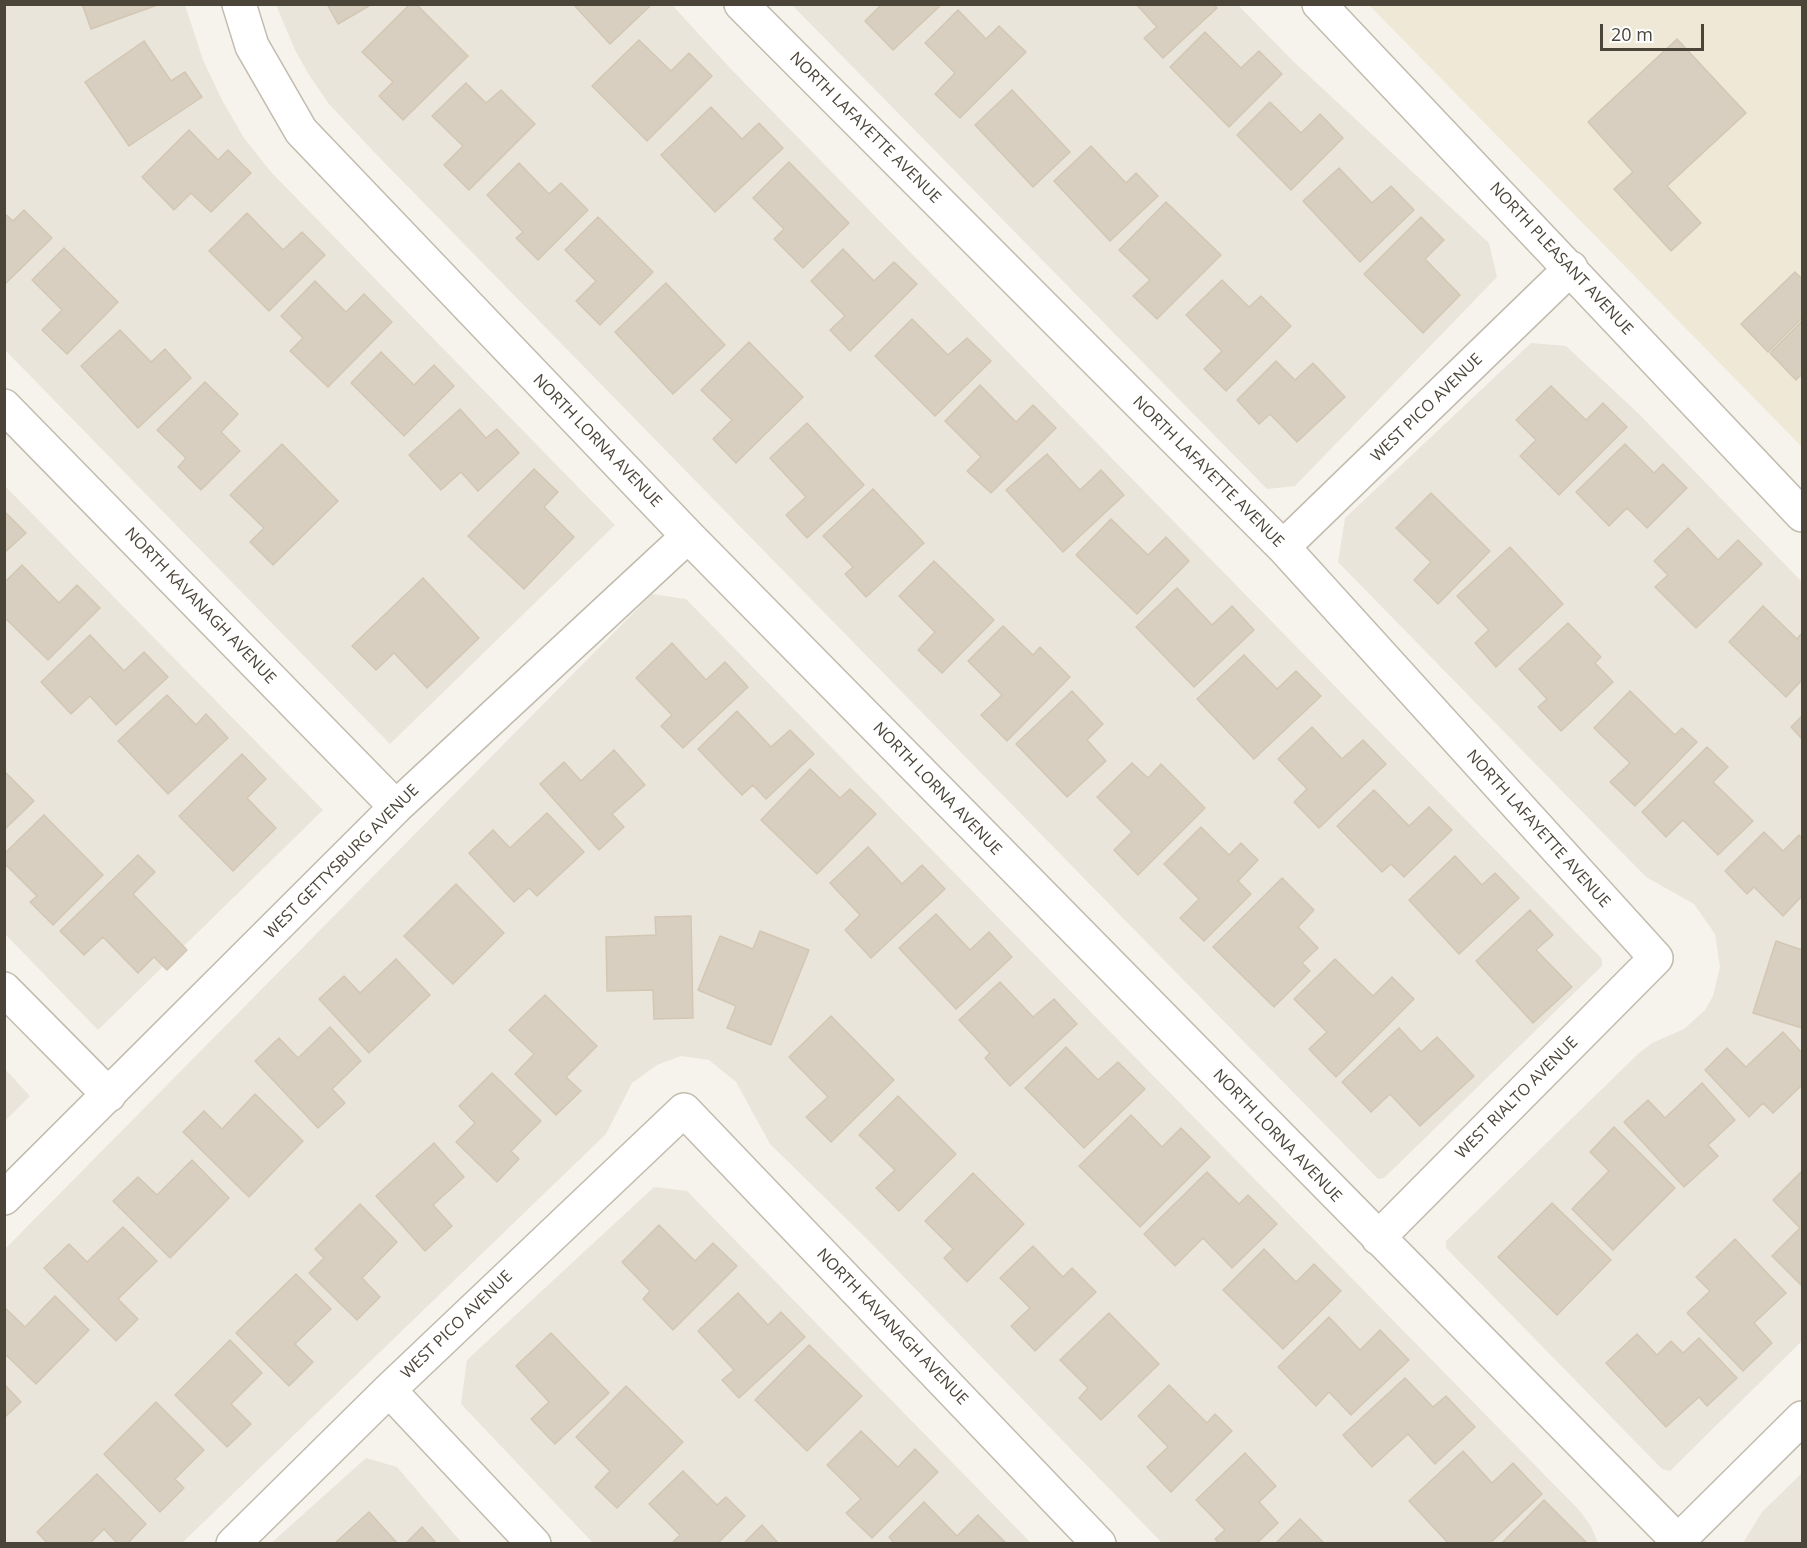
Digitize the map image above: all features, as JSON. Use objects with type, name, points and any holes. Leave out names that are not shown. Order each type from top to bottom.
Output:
[{"type":"street","name":"NORTH LORNA AVENUE","points":[[239,4],[252,46],[301,131],[688,536],[1678,1541],[1803,1418]]},
{"type":"street","name":"NORTH LAFAYETTE AVENUE","points":[[741,4],[1283,547],[1656,958]]},
{"type":"street","name":"NORTH PLEASANT AVENUE","points":[[1319,4],[1803,515]]},
{"type":"street","name":"WEST PICO AVENUE","points":[[1283,547],[1570,268]]},
{"type":"street","name":"NORTH KAVANAGH AVENUE","points":[[4,406],[396,807]]},
{"type":"street","name":"WEST GETTYSBURG AVENUE","points":[[4,1197],[396,807],[688,536]]},
{"type":"street","name":"WEST RIALTO AVENUE","points":[[1378,1238],[1656,958]]},
{"type":"street","points":[[4,988],[109,1095]]},
{"type":"street","name":"WEST PICO AVENUE","points":[[233,1544],[388,1390],[684,1110]]},
{"type":"street","name":"NORTH KAVANAGH AVENUE","points":[[684,1110],[1099,1544]]},
{"type":"street","points":[[388,1390],[534,1544]]},
{"type":"shaded area","points":[[5,5],[185,5],[203,60],[222,100],[244,138],[271,172],[615,525],[390,744],[5,350]]},
{"type":"shaded area","points":[[276,5],[672,5],[731,69],[1602,959],[1602,966],[1384,1178],[1378,1179],[329,104],[295,50]]},
{"type":"shaded area","points":[[792,5],[1238,5],[1293,61],[1489,243],[1497,277],[1295,486],[1267,489]]},
{"type":"shaded area","points":[[1369,5],[1802,5],[1802,447]]},
{"type":"shaded area","points":[[1531,343],[1566,346],[1639,414],[1802,582],[1802,1341],[1670,1471],[1662,1469],[1446,1248],[1446,1241],[1639,1053],[1652,1043],[1684,1029],[1705,1010],[1713,996],[1720,967],[1715,934],[1694,904],[1646,877],[1338,562],[1345,518]]},
{"type":"shaded area","points":[[4,485],[323,810],[98,1030],[5,934]]},
{"type":"shaded area","points":[[652,594],[686,599],[1579,1510],[1591,1526],[1598,1543],[1162,1543],[867,1239],[770,1144],[736,1082],[709,1060],[681,1056],[657,1065],[632,1083],[606,1134],[182,1543],[5,1544],[5,1249]]},
{"type":"shaded area","points":[[5,1069],[30,1096],[5,1121]]},
{"type":"shaded area","points":[[654,1187],[687,1191],[1031,1543],[593,1543],[461,1404],[467,1360]]},
{"type":"shaded area","points":[[366,1458],[397,1467],[462,1543],[270,1544]]},
{"type":"shaded area","points":[[1802,1473],[1802,1543],[1743,1543],[1762,1512]]},
{"type":"building","points":[[82,4],[160,4],[91,29]]},
{"type":"building","points":[[327,4],[372,4],[338,24]]},
{"type":"building","points":[[410,4],[416,4],[468,56],[403,120],[379,96],[393,82],[362,52]]},
{"type":"building","points":[[573,4],[649,4],[650,6],[610,44]]},
{"type":"building","points":[[882,4],[942,4],[893,50],[865,21]]},
{"type":"building","points":[[1136,4],[1213,4],[1217,8],[1163,58],[1144,38],[1157,27]]},
{"type":"building","points":[[958,10],[986,39],[999,26],[1026,52],[960,118],[935,94],[955,73],[925,43]]},
{"type":"building","points":[[1205,32],[1241,68],[1259,51],[1282,74],[1229,127],[1170,67]]},
{"type":"building","points":[[1677,39],[1746,113],[1667,186],[1701,223],[1671,251],[1614,189],[1633,172],[1588,122]]},
{"type":"building","points":[[639,40],[671,71],[689,53],[712,76],[647,141],[592,86]]},
{"type":"building","points":[[144,41],[171,81],[185,72],[202,97],[129,146],[85,82]]},
{"type":"building","points":[[466,83],[486,103],[501,90],[535,124],[469,190],[444,165],[463,146],[432,116]]},
{"type":"building","points":[[1012,90],[1070,152],[1033,187],[975,125]]},
{"type":"building","points":[[1270,102],[1301,133],[1320,114],[1343,138],[1291,190],[1237,135]]},
{"type":"building","points":[[711,107],[742,139],[759,123],[783,148],[715,212],[661,155]]},
{"type":"building","points":[[189,130],[218,160],[228,150],[251,173],[211,212],[191,193],[174,210],[142,177]]},
{"type":"building","points":[[1091,146],[1126,183],[1136,173],[1158,196],[1110,241],[1054,181]]},
{"type":"building","points":[[789,162],[849,223],[803,268],[774,239],[784,229],[753,198]]},
{"type":"building","points":[[519,163],[549,194],[561,183],[588,210],[538,260],[516,238],[523,232],[487,195]]},
{"type":"building","points":[[1339,168],[1372,203],[1391,186],[1414,210],[1360,262],[1303,201]]},
{"type":"building","points":[[1166,202],[1221,255],[1157,319],[1133,296],[1150,280],[1119,250]]},
{"type":"building","points":[[24,210],[52,238],[4,285],[4,213],[13,221]]},
{"type":"building","points":[[247,213],[283,250],[302,232],[325,255],[269,311],[209,251]]},
{"type":"building","points":[[598,217],[653,272],[600,325],[576,301],[596,281],[565,250]]},
{"type":"building","points":[[1421,217],[1444,240],[1425,259],[1460,295],[1423,333],[1364,274]]},
{"type":"building","points":[[64,248],[118,302],[67,354],[42,330],[62,310],[32,280]]},
{"type":"building","points":[[843,249],[874,281],[894,262],[917,284],[850,351],[830,330],[845,316],[811,281]]},
{"type":"building","points":[[1795,272],[1802,279],[1802,318],[1768,352],[1741,324]]},
{"type":"building","points":[[1222,280],[1249,307],[1261,296],[1291,326],[1226,391],[1204,369],[1222,351],[1186,315]]},
{"type":"building","points":[[315,281],[346,312],[364,294],[392,322],[328,387],[290,351],[303,338],[281,316]]},
{"type":"building","points":[[666,283],[725,345],[673,394],[615,332]]},
{"type":"building","points":[[912,319],[948,355],[967,338],[991,361],[935,416],[875,356]]},
{"type":"building","points":[[1802,321],[1802,374],[1796,380],[1770,353]]},
{"type":"building","points":[[120,330],[151,362],[165,349],[191,378],[138,428],[81,366]]},
{"type":"building","points":[[749,342],[803,397],[736,463],[713,439],[732,420],[701,390]]},
{"type":"building","points":[[381,352],[414,385],[434,365],[454,386],[404,436],[351,383]]},
{"type":"building","points":[[1276,361],[1295,380],[1313,363],[1345,397],[1297,442],[1270,414],[1259,424],[1237,400]]},
{"type":"building","points":[[205,382],[238,414],[221,432],[240,451],[201,490],[178,467],[186,458],[157,430]]},
{"type":"building","points":[[980,385],[1016,422],[1033,405],[1056,428],[991,493],[967,471],[981,457],[945,421]]},
{"type":"building","points":[[1551,386],[1586,420],[1603,403],[1627,427],[1559,495],[1520,456],[1536,440],[1516,420]]},
{"type":"building","points":[[460,409],[486,438],[497,429],[519,453],[478,491],[461,472],[441,490],[409,455]]},
{"type":"building","points":[[807,423],[864,485],[807,538],[786,515],[806,497],[770,458]]},
{"type":"building","points":[[282,444],[338,501],[273,565],[250,542],[264,528],[230,495]]},
{"type":"building","points":[[1625,444],[1654,473],[1663,464],[1687,488],[1647,528],[1627,508],[1609,526],[1576,492]]},
{"type":"building","points":[[1047,454],[1080,490],[1101,470],[1124,495],[1063,552],[1006,490]]},
{"type":"building","points":[[534,469],[558,492],[544,507],[574,537],[524,589],[468,536]]},
{"type":"building","points":[[873,489],[924,543],[866,597],[845,574],[853,567],[823,536]]},
{"type":"building","points":[[1431,493],[1490,551],[1438,604],[1414,580],[1431,562],[1396,528]]},
{"type":"building","points":[[4,511],[26,533],[4,553]]},
{"type":"building","points":[[1111,519],[1148,555],[1166,537],[1189,561],[1137,614],[1076,555]]},
{"type":"building","points":[[1688,528],[1718,560],[1738,540],[1762,564],[1696,628],[1655,587],[1668,575],[1654,561]]},
{"type":"building","points":[[1510,547],[1563,604],[1496,667],[1475,643],[1489,630],[1457,596]]},
{"type":"building","points":[[934,561],[994,620],[942,673],[918,650],[935,632],[899,596]]},
{"type":"building","points":[[22,565],[59,603],[77,585],[100,608],[48,660],[4,617],[4,583]]},
{"type":"building","points":[[423,578],[479,638],[427,688],[394,653],[376,670],[352,646]]},
{"type":"building","points":[[1177,588],[1212,625],[1232,606],[1254,630],[1194,687],[1136,627]]},
{"type":"building","points":[[1763,606],[1797,639],[1802,633],[1802,680],[1786,697],[1729,642]]},
{"type":"building","points":[[1568,623],[1601,657],[1595,663],[1613,682],[1561,731],[1538,707],[1547,699],[1519,669]]},
{"type":"building","points":[[1003,626],[1033,655],[1040,647],[1070,677],[1007,741],[981,715],[1002,695],[968,661]]},
{"type":"building","points":[[90,635],[124,671],[144,652],[168,677],[116,725],[90,696],[71,714],[41,682]]},
{"type":"building","points":[[672,643],[706,680],[725,662],[748,687],[683,748],[661,726],[672,715],[636,678]]},
{"type":"building","points":[[1244,655],[1277,689],[1296,671],[1321,696],[1254,759],[1197,699]]},
{"type":"building","points":[[1072,691],[1103,724],[1087,740],[1106,761],[1067,797],[1016,744]]},
{"type":"building","points":[[1630,691],[1675,735],[1682,728],[1697,742],[1635,806],[1610,782],[1630,763],[1594,728]]},
{"type":"building","points":[[167,695],[196,725],[206,714],[228,738],[168,794],[118,741]]},
{"type":"building","points":[[737,711],[771,747],[790,730],[814,754],[766,799],[753,785],[742,795],[698,749]]},
{"type":"building","points":[[1802,716],[1802,739],[1791,727]]},
{"type":"building","points":[[1312,727],[1342,759],[1363,740],[1386,764],[1319,828],[1294,802],[1307,789],[1278,759]]},
{"type":"building","points":[[1707,747],[1728,767],[1713,782],[1753,821],[1718,855],[1683,820],[1666,837],[1642,812]]},
{"type":"building","points":[[614,750],[645,785],[612,814],[624,827],[599,850],[540,784],[564,762],[581,781]]},
{"type":"building","points":[[242,754],[266,779],[247,798],[276,828],[233,871],[179,816]]},
{"type":"building","points":[[1132,763],[1148,778],[1161,764],[1205,808],[1138,875],[1114,850],[1132,832],[1097,797]]},
{"type":"building","points":[[810,769],[840,798],[850,789],[876,814],[817,874],[761,820]]},
{"type":"building","points":[[4,771],[34,801],[4,830]]},
{"type":"building","points":[[1374,790],[1409,826],[1429,807],[1452,830],[1404,877],[1391,864],[1382,872],[1337,826]]},
{"type":"building","points":[[547,813],[584,852],[537,896],[529,888],[514,902],[469,853],[493,830],[510,848]]},
{"type":"building","points":[[44,815],[103,875],[53,925],[30,902],[37,896],[4,863],[4,854]]},
{"type":"building","points":[[1201,827],[1229,855],[1241,843],[1258,860],[1238,881],[1251,894],[1204,941],[1180,918],[1199,899],[1164,864]]},
{"type":"building","points":[[1764,832],[1783,851],[1799,835],[1802,838],[1802,896],[1783,916],[1754,887],[1747,894],[1725,871]]},
{"type":"building","points":[[868,847],[902,884],[922,865],[945,889],[871,958],[845,930],[860,915],[830,883]]},
{"type":"building","points":[[138,855],[155,872],[133,894],[187,950],[167,970],[154,957],[138,973],[103,937],[84,955],[60,931]]},
{"type":"building","points":[[1455,856],[1482,885],[1495,873],[1519,898],[1459,954],[1409,900]]},
{"type":"building","points":[[1282,878],[1314,910],[1298,927],[1318,948],[1302,963],[1310,971],[1274,1007],[1213,947]]},
{"type":"building","points":[[456,884],[504,933],[453,984],[404,936]]},
{"type":"building","points":[[1530,910],[1553,935],[1536,950],[1572,987],[1533,1023],[1476,961]]},
{"type":"building","points":[[936,914],[970,950],[989,932],[1012,957],[956,1009],[899,948]]},
{"type":"building","points":[[691,916],[693,1018],[654,1019],[653,990],[607,991],[606,937],[656,935],[655,917]]},
{"type":"building","points":[[760,931],[809,950],[771,1045],[727,1028],[736,1006],[698,990],[720,936],[753,949]]},
{"type":"building","points":[[1776,941],[1802,950],[1802,1028],[1753,1013]]},
{"type":"building","points":[[396,959],[430,995],[369,1053],[319,999],[344,976],[360,993]]},
{"type":"building","points":[[1335,959],[1373,996],[1392,977],[1414,999],[1336,1077],[1309,1049],[1327,1032],[1294,999]]},
{"type":"building","points":[[1000,982],[1033,1017],[1054,999],[1077,1024],[1010,1086],[985,1058],[990,1053],[959,1020]]},
{"type":"building","points":[[545,995],[597,1046],[566,1077],[581,1091],[556,1115],[515,1074],[534,1054],[509,1030]]},
{"type":"building","points":[[831,1016],[894,1080],[831,1142],[806,1117],[828,1097],[789,1057]]},
{"type":"building","points":[[330,1027],[361,1061],[332,1089],[345,1103],[318,1128],[255,1061],[279,1038],[298,1058]]},
{"type":"building","points":[[1399,1028],[1421,1052],[1437,1037],[1474,1076],[1420,1126],[1390,1094],[1371,1112],[1342,1082]]},
{"type":"building","points":[[1783,1032],[1802,1053],[1802,1085],[1773,1113],[1763,1103],[1749,1117],[1705,1070],[1727,1048],[1746,1067]]},
{"type":"building","points":[[1066,1047],[1098,1080],[1118,1062],[1145,1089],[1084,1148],[1025,1088]]},
{"type":"building","points":[[492,1073],[541,1121],[511,1151],[519,1159],[497,1182],[456,1142],[475,1123],[459,1106]]},
{"type":"building","points":[[1702,1083],[1735,1120],[1708,1145],[1718,1156],[1684,1187],[1624,1122],[1648,1100],[1665,1118]]},
{"type":"building","points":[[255,1094],[303,1141],[249,1197],[183,1132],[204,1111],[222,1129]]},
{"type":"building","points":[[898,1096],[956,1154],[899,1211],[876,1188],[895,1170],[859,1135]]},
{"type":"building","points":[[1131,1115],[1162,1147],[1181,1128],[1210,1157],[1140,1227],[1079,1166]]},
{"type":"building","points":[[1614,1127],[1675,1188],[1613,1250],[1572,1209],[1609,1171],[1590,1152]]},
{"type":"building","points":[[434,1143],[464,1177],[433,1205],[452,1226],[425,1251],[376,1196]]},
{"type":"building","points":[[192,1160],[229,1198],[170,1258],[113,1201],[138,1177],[157,1195]]},
{"type":"building","points":[[1802,1171],[1802,1286],[1772,1256],[1800,1228],[1773,1200]]},
{"type":"building","points":[[1207,1172],[1239,1204],[1248,1195],[1277,1224],[1232,1268],[1203,1238],[1175,1266],[1144,1234]]},
{"type":"building","points":[[973,1173],[1024,1224],[967,1282],[944,1258],[953,1249],[925,1221]]},
{"type":"building","points":[[1552,1203],[1611,1260],[1557,1315],[1498,1257]]},
{"type":"building","points":[[360,1204],[397,1242],[362,1278],[380,1297],[357,1320],[309,1273],[324,1258],[315,1249]]},
{"type":"building","points":[[659,1225],[695,1261],[713,1243],[737,1266],[673,1330],[643,1299],[650,1291],[622,1262]]},
{"type":"building","points":[[123,1227],[157,1261],[118,1299],[138,1319],[116,1341],[44,1268],[69,1244],[87,1262]]},
{"type":"building","points":[[1735,1239],[1786,1293],[1754,1323],[1772,1343],[1743,1371],[1687,1313],[1710,1291],[1696,1277]]},
{"type":"building","points":[[1033,1246],[1063,1277],[1072,1268],[1096,1292],[1035,1351],[1011,1326],[1030,1308],[1000,1278]]},
{"type":"building","points":[[1264,1249],[1296,1282],[1314,1264],[1341,1291],[1283,1349],[1223,1290]]},
{"type":"building","points":[[296,1274],[331,1309],[295,1344],[313,1362],[289,1386],[236,1333]]},
{"type":"building","points":[[738,1293],[768,1325],[781,1312],[805,1337],[739,1398],[722,1380],[734,1370],[698,1331]]},
{"type":"building","points":[[55,1296],[89,1330],[36,1384],[4,1353],[4,1307],[25,1327]]},
{"type":"building","points":[[1109,1313],[1159,1364],[1101,1420],[1079,1398],[1088,1388],[1060,1360]]},
{"type":"building","points":[[1329,1317],[1360,1350],[1380,1330],[1409,1360],[1351,1415],[1329,1392],[1316,1406],[1278,1367]]},
{"type":"building","points":[[551,1333],[609,1393],[555,1444],[531,1419],[549,1402],[516,1366]]},
{"type":"building","points":[[1637,1334],[1657,1355],[1671,1341],[1683,1353],[1699,1338],[1737,1378],[1707,1406],[1699,1397],[1666,1427],[1606,1363]]},
{"type":"building","points":[[230,1340],[262,1373],[231,1404],[251,1424],[227,1447],[175,1395]]},
{"type":"building","points":[[809,1345],[862,1396],[807,1451],[755,1400]]},
{"type":"building","points":[[1405,1378],[1433,1407],[1446,1396],[1475,1427],[1435,1464],[1408,1434],[1372,1467],[1343,1435]]},
{"type":"building","points":[[4,1384],[21,1402],[4,1418]]},
{"type":"building","points":[[1169,1385],[1207,1423],[1215,1414],[1232,1431],[1171,1492],[1147,1467],[1168,1447],[1138,1416]]},
{"type":"building","points":[[626,1386],[683,1442],[617,1508],[595,1487],[610,1471],[576,1437]]},
{"type":"building","points":[[156,1402],[204,1450],[175,1479],[184,1488],[160,1512],[104,1454]]},
{"type":"building","points":[[861,1431],[898,1467],[915,1449],[938,1472],[872,1538],[846,1513],[861,1499],[827,1465]]},
{"type":"building","points":[[1463,1451],[1492,1483],[1513,1463],[1542,1494],[1489,1544],[1449,1544],[1409,1501]]},
{"type":"building","points":[[1245,1453],[1276,1486],[1259,1502],[1278,1523],[1256,1544],[1220,1544],[1215,1539],[1225,1530],[1196,1500]]},
{"type":"building","points":[[683,1471],[717,1505],[726,1497],[745,1516],[717,1544],[671,1544],[680,1535],[649,1504]]},
{"type":"building","points":[[97,1474],[146,1524],[127,1544],[118,1544],[104,1529],[89,1544],[48,1544],[37,1532]]},
{"type":"building","points":[[1544,1500],[1588,1544],[1501,1544]]},
{"type":"building","points":[[924,1502],[957,1536],[978,1515],[1005,1542],[895,1544],[889,1537]]},
{"type":"building","points":[[369,1512],[398,1544],[334,1544]]},
{"type":"building","points":[[1300,1519],[1325,1544],[1275,1544]]},
{"type":"building","points":[[762,1525],[779,1544],[743,1544]]},
{"type":"building","points":[[422,1527],[437,1544],[405,1544]]}]
